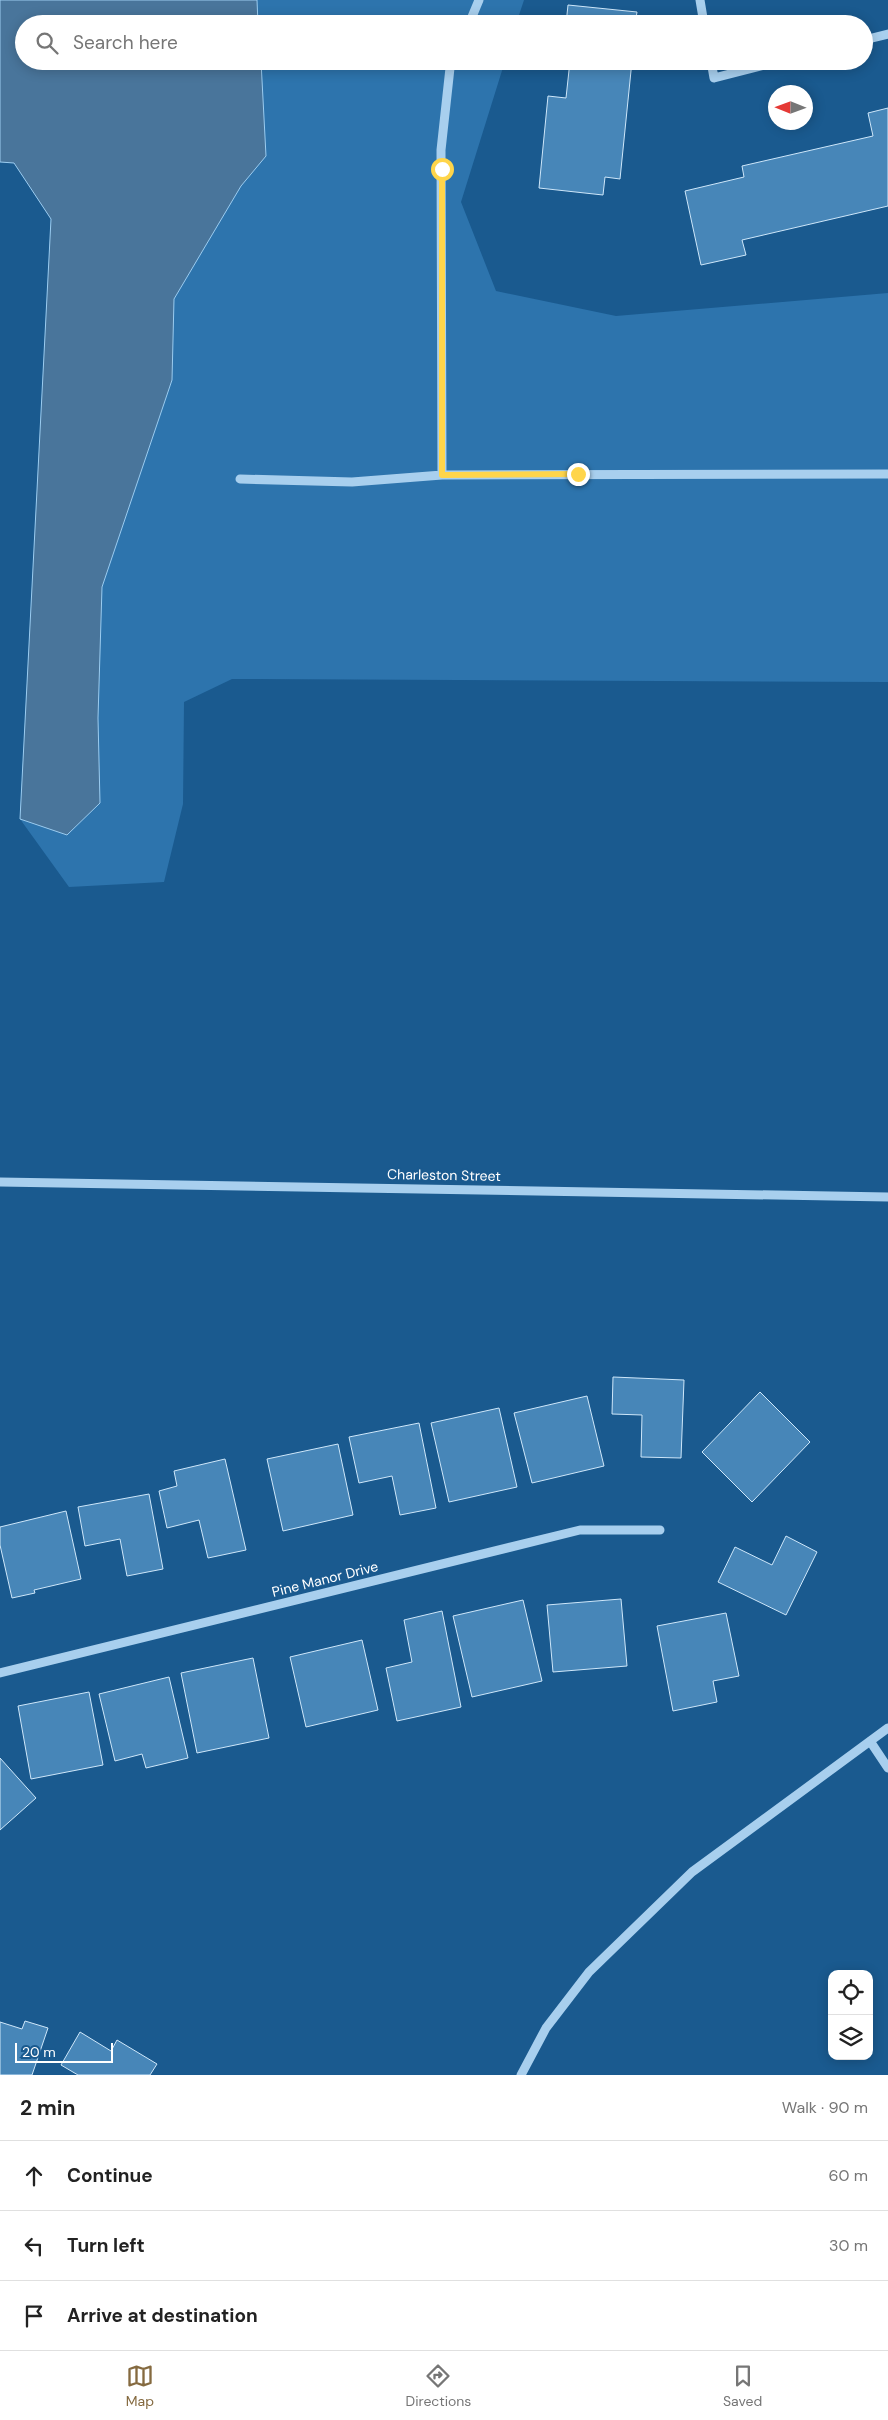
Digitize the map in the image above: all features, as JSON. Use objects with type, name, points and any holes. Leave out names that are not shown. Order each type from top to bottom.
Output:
[{"type":"street","points":[[473,15],[479,0]]},
{"type":"street","points":[[700,0],[702,15]]},
{"type":"street","points":[[873,38],[888,34]]},
{"type":"street","points":[[442,475],[442,150],[450,70]]},
{"type":"street","points":[[713,70],[714,78],[745,70]]},
{"type":"street","points":[[240,479],[352,482],[442,475],[888,474]]},
{"type":"street","name":"Charleston Street","points":[[0,1182],[888,1196]]},
{"type":"street","name":"Pine Manor Drive","points":[[0,1673],[580,1530],[660,1530]]},
{"type":"street","points":[[520,2075],[546,2028],[590,1972],[692,1872],[888,1728]]},
{"type":"street","points":[[870,1741],[888,1768]]},
{"type":"shaded area","points":[[0,0],[524,0],[519,15],[15,15],[15,70],[502,70],[461,202],[496,291],[616,316],[888,293],[888,682],[232,679],[184,702],[183,804],[164,882],[69,887],[20,819],[51,219],[14,163],[0,162]]},
{"type":"shaded area","points":[[0,0],[257,0],[258,15],[15,15],[15,70],[261,70],[266,156],[241,186],[174,299],[172,380],[102,587],[98,718],[100,803],[67,835],[20,819],[51,219],[14,163],[0,162]]},
{"type":"building","points":[[568,5],[637,12],[636,15],[567,15]]},
{"type":"building","points":[[569,70],[631,70],[620,179],[605,177],[603,195],[539,188],[548,96],[566,98]]},
{"type":"building","points":[[888,108],[888,206],[742,240],[746,255],[701,265],[685,191],[744,177],[742,166],[873,136],[868,113]]},
{"type":"building","points":[[613,1377],[684,1380],[681,1458],[641,1457],[642,1415],[612,1414]]},
{"type":"building","points":[[760,1392],[810,1442],[752,1502],[702,1452]]},
{"type":"building","points":[[587,1396],[604,1466],[532,1483],[514,1413]]},
{"type":"building","points":[[499,1408],[517,1487],[449,1502],[431,1423]]},
{"type":"building","points":[[419,1423],[436,1508],[400,1515],[392,1476],[359,1483],[349,1437]]},
{"type":"building","points":[[338,1444],[353,1515],[283,1531],[267,1459]]},
{"type":"building","points":[[225,1459],[246,1550],[208,1558],[199,1520],[167,1528],[159,1491],[177,1486],[174,1471]]},
{"type":"building","points":[[149,1494],[163,1569],[127,1576],[120,1539],[85,1546],[78,1507]]},
{"type":"building","points":[[66,1511],[81,1579],[34,1590],[35,1593],[12,1598],[0,1545],[0,1527]]},
{"type":"building","points":[[786,1536],[817,1552],[786,1615],[718,1582],[735,1547],[772,1565]]},
{"type":"building","points":[[621,1599],[627,1666],[553,1672],[547,1605]]},
{"type":"building","points":[[523,1600],[542,1681],[472,1697],[453,1616]]},
{"type":"building","points":[[442,1611],[461,1707],[397,1721],[386,1668],[412,1662],[404,1620]]},
{"type":"building","points":[[726,1613],[739,1676],[713,1681],[717,1702],[673,1711],[657,1626]]},
{"type":"building","points":[[362,1640],[378,1710],[306,1727],[290,1657]]},
{"type":"building","points":[[253,1658],[269,1738],[197,1753],[181,1673]]},
{"type":"building","points":[[169,1677],[188,1758],[146,1768],[142,1754],[115,1761],[99,1694]]},
{"type":"building","points":[[89,1692],[103,1765],[31,1779],[18,1706]]},
{"type":"building","points":[[0,1758],[36,1798],[0,1830]]},
{"type":"building","points":[[25,2021],[48,2028],[32,2075],[0,2075],[0,2022],[22,2029]]},
{"type":"building","points":[[80,2032],[111,2051],[117,2040],[157,2064],[150,2075],[78,2075],[61,2065]]},
{"type":"route","points":[[442,169],[442,475],[578,474]]}]
